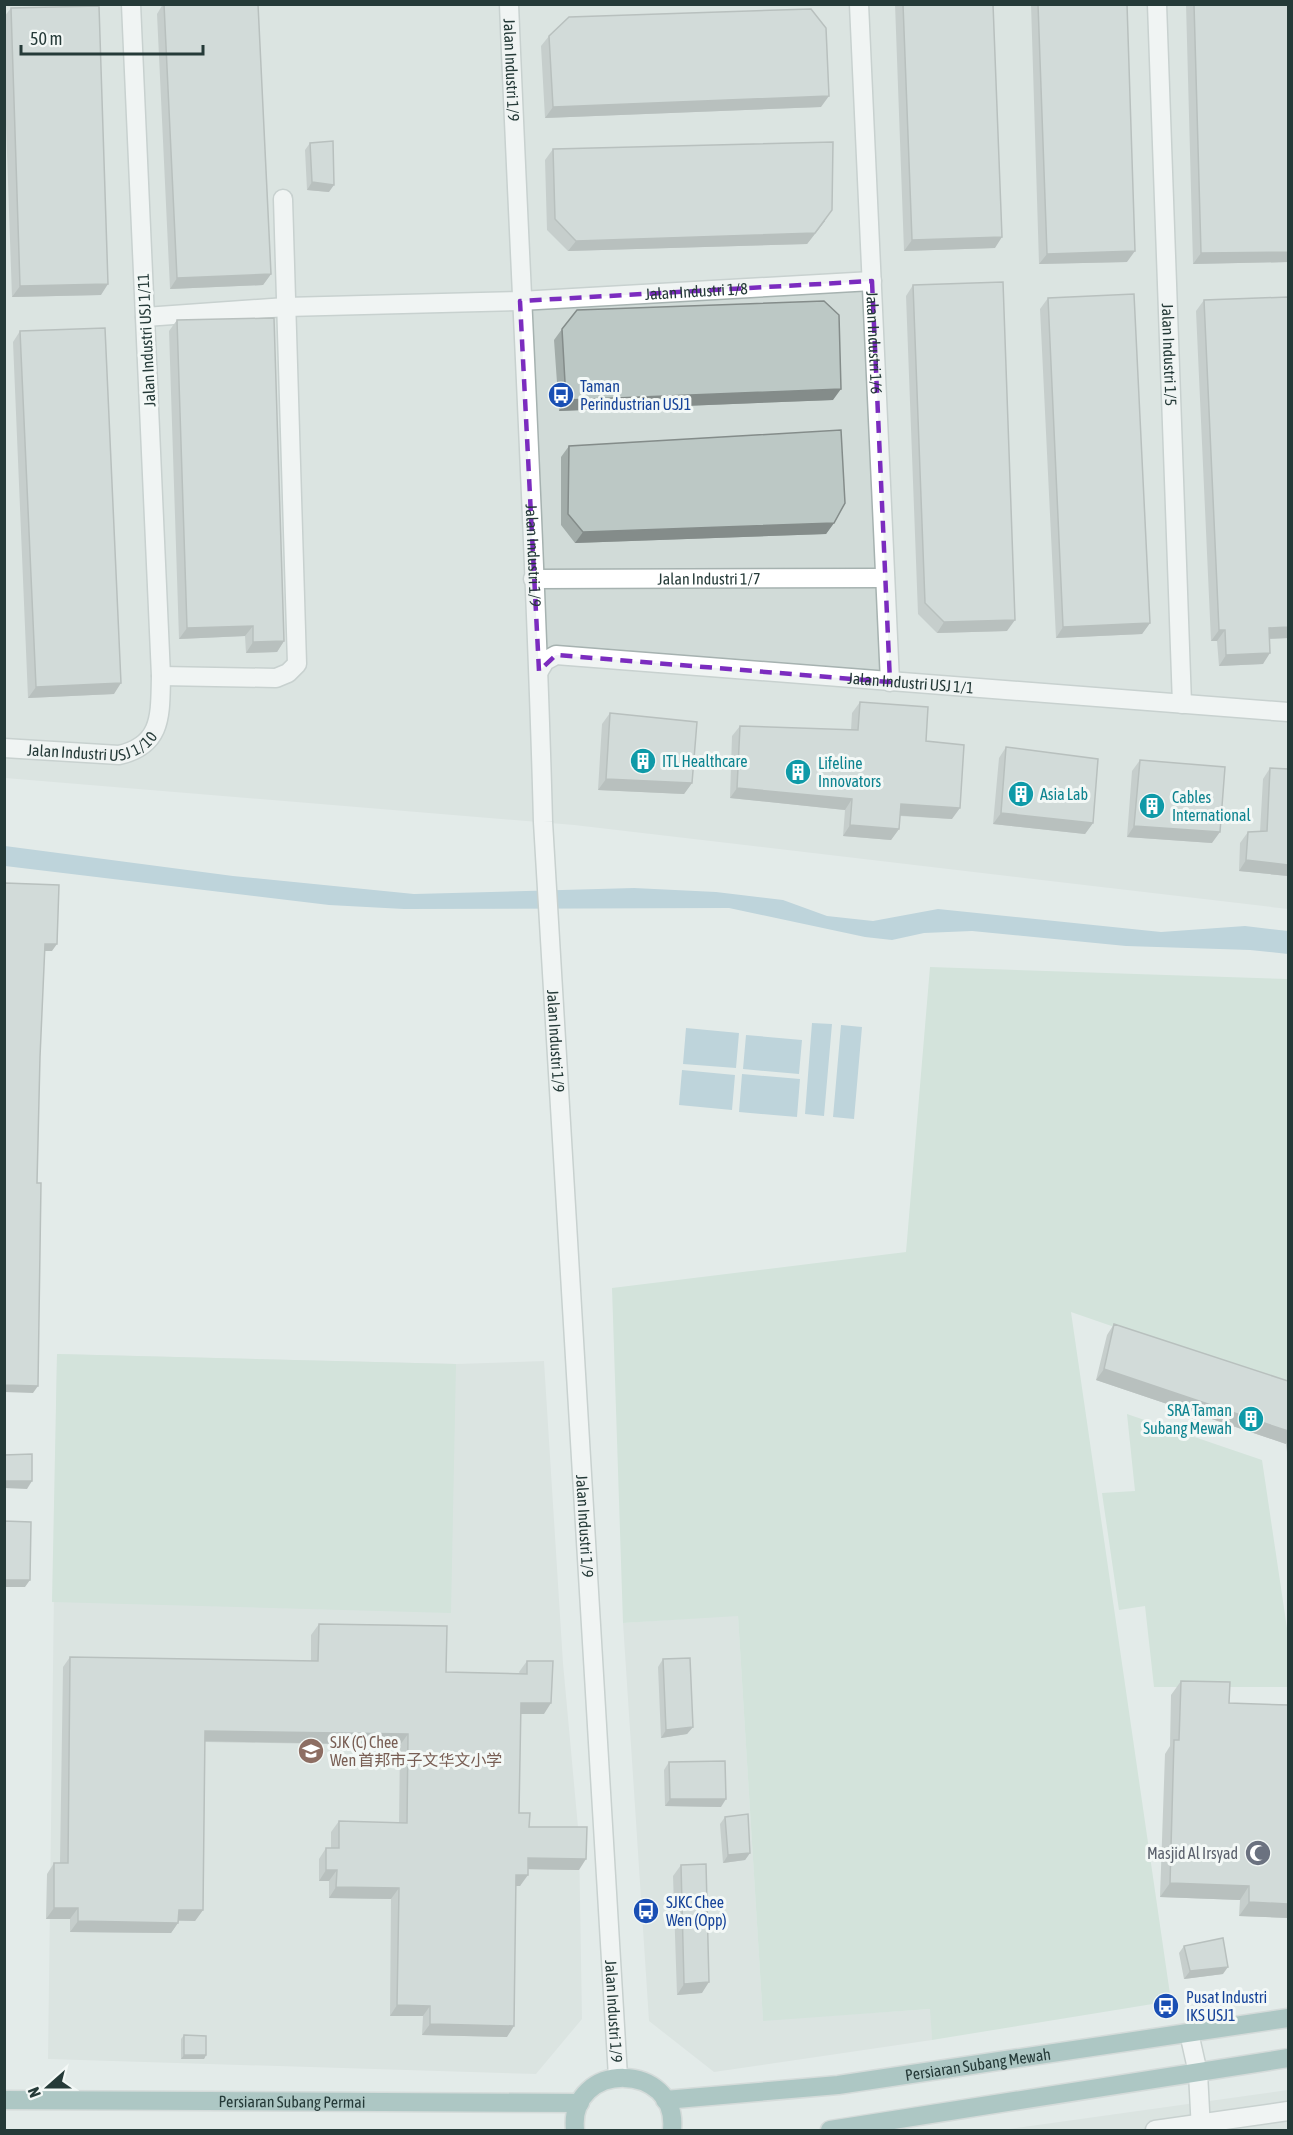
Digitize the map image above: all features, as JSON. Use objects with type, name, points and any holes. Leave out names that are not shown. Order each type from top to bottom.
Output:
[{"type":"main road","name":"Persiaran Subang Mewah","points":[[665,2100],[838,2085],[1288,2018]]},
{"type":"main road","points":[[830,2130],[1288,2058]]},
{"type":"main road","points":[[575,2130],[576,2114],[580,2103],[596,2086],[618,2077],[645,2082],[665,2100],[671,2112],[672,2130]]},
{"type":"main road","name":"Persiaran Subang Permai","points":[[4,2100],[580,2103]]},
{"type":"street","name":"Jalan Industri USJ 1/11","points":[[131,4],[161,676]]},
{"type":"street","name":"Jalan Industri 1/9","points":[[509,4],[520,301],[539,671],[547,882],[551,916],[618,2077]]},
{"type":"street","name":"Jalan Industri 1/6","points":[[859,4],[890,682]]},
{"type":"street","name":"Jalan Industri 1/5","points":[[1157,4],[1182,704]]},
{"type":"street","points":[[161,676],[276,678],[288,673],[297,664],[283,199]]},
{"type":"street","name":"Jalan Industri 1/8","points":[[145,317],[286,307],[520,301],[872,281]]},
{"type":"street","name":"Jalan Industri 1/7","points":[[533,579],[885,578]]},
{"type":"street","name":"Jalan Industri USJ 1/1","points":[[539,671],[544,661],[556,655],[1288,712]]},
{"type":"street","name":"Jalan Industri USJ 1/10","points":[[4,748],[119,756],[135,752],[147,744],[160,716],[161,676]]},
{"type":"street","points":[[1189,2033],[1198,2073],[1201,2127]]},
{"type":"street","points":[[1155,2130],[1201,2127],[1288,2111]]},
{"type":"highlighted area","points":[[872,281],[890,682],[556,655],[539,671],[520,301]]},
{"type":"shaded area","points":[[4,5],[1288,5],[1288,909],[574,825],[5,778]]},
{"type":"shaded area","name":"SJK (C) Chee Wen 首邦市子文华文小学","points":[[57,1354],[456,1364],[544,1361],[563,1663],[579,1838],[582,2019],[536,2074],[48,2059]]},
{"type":"shaded area","points":[[738,1615],[763,2020],[931,2009],[932,2040],[714,2072],[649,2021],[623,1623]]},
{"type":"shaded area","points":[[1288,2090],[1288,2130],[1001,2130]]},
{"type":"green space","points":[[930,967],[1288,979],[1288,1387],[1071,1312],[1171,2001],[932,2040],[930,2009],[763,2021],[738,1616],[623,1623],[612,1288],[906,1252]]},
{"type":"green space","points":[[57,1354],[456,1364],[451,1613],[52,1602]]},
{"type":"green space","points":[[1127,1414],[1262,1460],[1288,1635],[1288,1687],[1154,1687],[1145,1606],[1119,1610],[1102,1493],[1135,1491]]},
{"type":"water","points":[[5,846],[233,876],[414,894],[634,888],[716,892],[783,900],[827,916],[873,921],[938,909],[1161,932],[1245,926],[1288,931],[1288,954],[1250,950],[1126,946],[972,931],[924,933],[892,940],[865,937],[729,908],[404,909],[329,905],[5,866]]},
{"type":"water","points":[[812,1023],[832,1024],[824,1116],[805,1114]]},
{"type":"water","points":[[841,1025],[862,1027],[854,1119],[833,1117]]},
{"type":"water","points":[[686,1028],[739,1033],[736,1068],[683,1064]]},
{"type":"water","points":[[746,1035],[802,1040],[799,1074],[743,1069]]},
{"type":"water","points":[[682,1070],[735,1075],[732,1110],[679,1105]]},
{"type":"water","points":[[742,1074],[800,1079],[797,1117],[739,1112]]},
{"type":"building","points":[[164,4],[258,4],[271,274],[177,278]]},
{"type":"building","points":[[903,4],[993,4],[1002,237],[912,240]]},
{"type":"building","points":[[1038,4],[1127,4],[1135,251],[1047,254]]},
{"type":"building","points":[[1194,4],[1288,4],[1288,252],[1201,253]]},
{"type":"building","points":[[99,6],[108,284],[20,286],[11,8]]},
{"type":"building","points":[[811,9],[826,28],[829,96],[553,107],[549,36],[569,17]]},
{"type":"building","points":[[333,141],[334,185],[312,182],[310,143]]},
{"type":"building","points":[[833,142],[832,210],[815,233],[576,241],[555,219],[553,149]]},
{"type":"building","points":[[1003,282],[1015,620],[944,622],[925,603],[913,285]]},
{"type":"building","points":[[1134,294],[1150,623],[1063,627],[1048,298]]},
{"type":"building","points":[[1288,297],[1288,627],[1269,628],[1270,653],[1226,655],[1225,630],[1219,630],[1204,300]]},
{"type":"building","points":[[824,301],[839,315],[841,389],[566,400],[562,329],[577,310]]},
{"type":"building","points":[[274,318],[284,641],[253,642],[253,626],[187,628],[177,320]]},
{"type":"building","points":[[105,328],[121,683],[36,687],[20,331]]},
{"type":"building","points":[[841,430],[845,503],[834,523],[583,532],[568,514],[569,446]]},
{"type":"building","points":[[860,702],[928,707],[926,741],[964,745],[960,808],[901,804],[899,829],[850,825],[852,799],[737,788],[740,726],[858,730]]},
{"type":"building","name":"ITL Healthcare","points":[[610,713],[697,722],[692,783],[606,779]]},
{"type":"building","points":[[1006,747],[1098,759],[1093,823],[1001,813]]},
{"type":"building","points":[[1140,760],[1225,767],[1220,832],[1134,826]]},
{"type":"building","points":[[1270,768],[1288,769],[1288,865],[1246,860],[1248,832],[1267,831]]},
{"type":"building","points":[[5,883],[59,885],[57,944],[45,944],[40,1057],[37,1183],[41,1183],[38,1386],[4,1385]]},
{"type":"building","name":"SRA Taman Subang Mewah","points":[[1114,1324],[1288,1381],[1288,1431],[1104,1369]]},
{"type":"building","points":[[32,1454],[32,1481],[4,1481],[4,1455]]},
{"type":"building","points":[[4,1521],[31,1522],[30,1580],[4,1580]]},
{"type":"building","points":[[319,1624],[447,1626],[446,1672],[527,1674],[527,1661],[553,1661],[551,1703],[521,1703],[519,1813],[530,1813],[529,1827],[587,1827],[586,1859],[528,1858],[528,1875],[516,1875],[514,2026],[430,2024],[430,2006],[397,2005],[399,1888],[336,1887],[337,1870],[326,1870],[326,1848],[339,1848],[339,1821],[407,1823],[408,1734],[205,1731],[203,1910],[179,1910],[178,1923],[78,1921],[78,1908],[54,1908],[54,1863],[68,1863],[70,1657],[318,1661]]},
{"type":"building","points":[[690,1658],[693,1727],[666,1730],[663,1659]]},
{"type":"building","points":[[1181,1681],[1230,1682],[1229,1703],[1288,1705],[1288,1904],[1249,1902],[1249,1886],[1170,1883],[1174,1740],[1179,1740]]},
{"type":"building","points":[[725,1761],[726,1799],[670,1799],[669,1762]]},
{"type":"building","points":[[748,1814],[750,1853],[728,1855],[725,1817]]},
{"type":"building","points":[[706,1864],[709,1982],[684,1984],[681,1865]]},
{"type":"building","points":[[1223,1938],[1228,1967],[1190,1971],[1184,1946]]},
{"type":"building","points":[[184,2035],[206,2036],[206,2055],[184,2055]]},
{"type":"place","name":"Taman Perindustrian USJ1","points":[[561,395]]},
{"type":"place","name":"ITL Healthcare","points":[[643,761]]},
{"type":"place","name":"Lifeline Innovators","points":[[798,772]]},
{"type":"place","name":"Asia Lab","points":[[1021,794]]},
{"type":"place","name":"Cables International","points":[[1152,806]]},
{"type":"place","name":"SRA Taman Subang Mewah","points":[[1251,1419]]},
{"type":"place","name":"SJK (C) Chee Wen 首邦市子文华文小学","points":[[311,1751]]},
{"type":"place","name":"Masjid Al Irsyad","points":[[1258,1853]]},
{"type":"place","name":"SJKC Chee Wen (Opp)","points":[[646,1911]]},
{"type":"place","name":"Pusat Industri IKS USJ1","points":[[1166,2006]]}]
